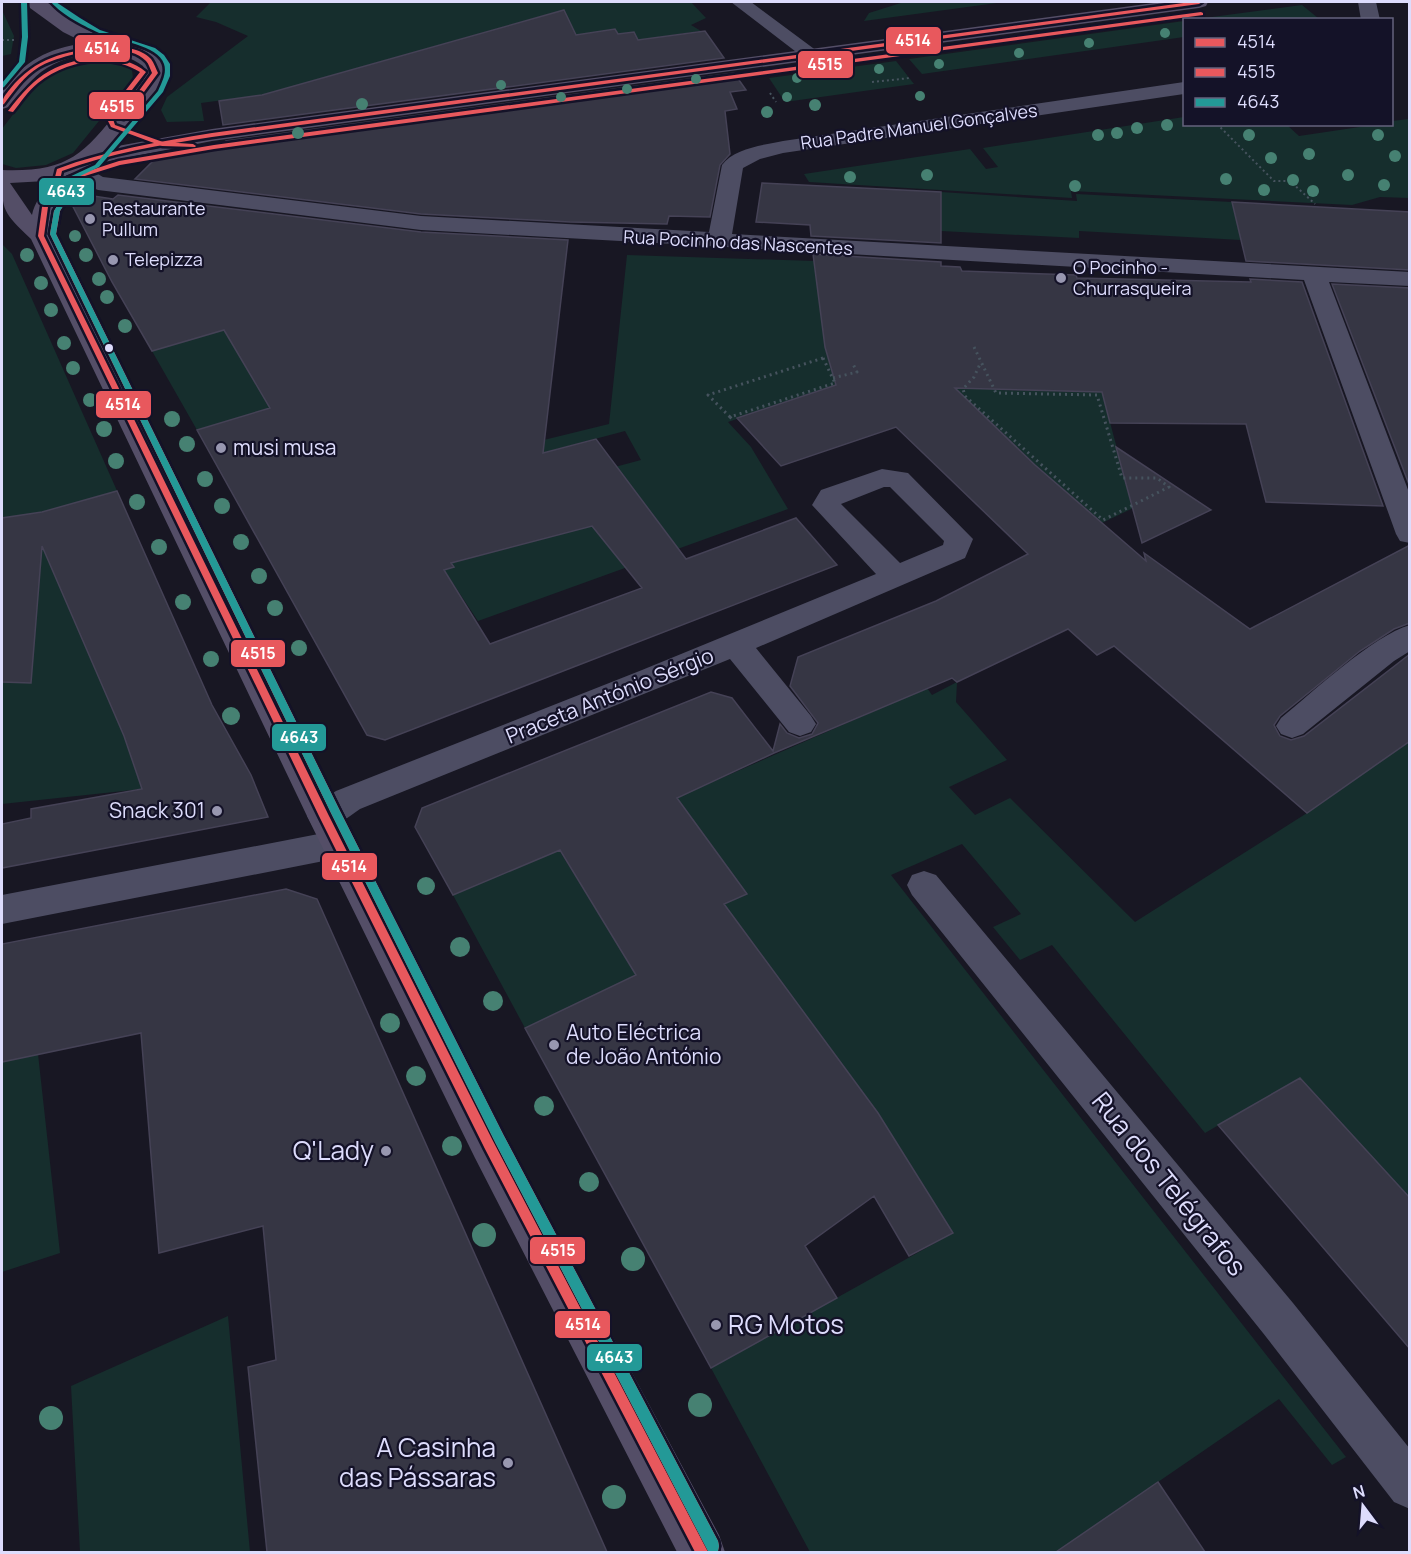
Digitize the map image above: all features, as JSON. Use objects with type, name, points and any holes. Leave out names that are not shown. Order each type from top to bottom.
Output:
[{"type":"main road","points":[[2,176],[34,176],[74,164],[212,135],[1199,2]]},
{"type":"main road","points":[[37,3],[70,28],[110,48],[136,53],[152,63],[156,69],[150,84],[122,118],[74,164],[54,193],[45,207],[41,236]]},
{"type":"main road","points":[[34,67],[37,3]]},
{"type":"main road","points":[[2,103],[34,67],[60,55],[110,48]]},
{"type":"main road","points":[[122,118],[165,132],[212,135]]},
{"type":"main road","points":[[2,187],[20,216],[41,236],[331,830],[489,1145],[702,1552]]},
{"type":"street","points":[[740,2],[811,54]]},
{"type":"street","points":[[1367,2],[1371,18]]},
{"type":"street","name":"Rua Padre Manuel Gonçalves","points":[[719,242],[733,165],[753,154],[783,147],[1183,88]]},
{"type":"street","points":[[74,164],[83,175],[98,183]]},
{"type":"street","points":[[54,193],[98,183]]},
{"type":"street","name":"Rua Pocinho das Nascentes","points":[[98,183],[421,223],[719,242],[1410,279]]},
{"type":"street","points":[[1314,274],[1410,534]]},
{"type":"street","name":"Praceta António Sérgio","points":[[331,830],[348,800],[737,646],[896,577]]},
{"type":"street","points":[[1292,726],[1383,653],[1410,636]]},
{"type":"street","points":[[737,646],[800,724]]},
{"type":"street","points":[[2,910],[331,830]]},
{"type":"street","name":"Rua dos Telégrafos","points":[[924,885],[1278,1318],[1410,1486]]},
{"type":"path","points":[[2,40],[19,39]]},
{"type":"path","points":[[769,92],[776,102]]},
{"type":"path","points":[[1219,126],[1274,181],[1290,181],[1315,204]]},
{"type":"path","points":[[974,347],[996,393],[1097,395],[1122,478],[1157,478],[1169,487],[1103,520],[965,396],[963,389],[974,377],[981,362]]},
{"type":"path","points":[[823,358],[833,378],[835,383],[732,418],[708,395],[823,358]]},
{"type":"path","points":[[833,378],[857,372],[852,362]]},
{"type":"green space","points":[[211,2],[691,2],[706,18],[691,25],[701,31],[638,40],[634,32],[618,34],[615,29],[596,32],[581,45],[563,10],[262,95],[201,103],[204,121],[167,122],[161,110],[167,97],[248,36],[216,22],[196,17]]},
{"type":"green space","points":[[904,2],[1004,2],[864,21],[869,13]]},
{"type":"green space","points":[[1302,5],[1318,18],[1204,18]]},
{"type":"green space","points":[[2,10],[14,36],[11,54],[2,56]]},
{"type":"green space","points":[[1183,21],[1183,37],[922,74],[909,59]]},
{"type":"green space","points":[[111,59],[132,70],[133,79],[73,153],[46,165],[16,168],[2,164],[2,129],[28,95],[44,79],[60,67],[72,63]]},
{"type":"green space","points":[[896,61],[914,84],[785,102],[769,78]]},
{"type":"green space","points":[[1183,117],[1183,126],[1288,126],[1299,136],[1366,126],[1393,126],[1393,121],[1409,119],[1409,198],[1380,197],[1352,205],[1071,191],[1072,198],[809,182],[804,174],[970,149],[986,169],[998,167],[983,148]]},
{"type":"green space","points":[[941,192],[1077,201],[1076,194],[1232,202],[1241,240],[1079,231],[1079,238],[941,231]]},
{"type":"green space","points":[[2,244],[12,254],[212,705],[124,736],[142,789],[2,804]]},
{"type":"green space","points":[[627,255],[814,261],[979,346],[999,390],[1102,392],[1124,475],[1157,474],[1177,487],[1102,523],[1035,465],[979,411],[865,375],[728,422],[751,447],[788,509],[478,621],[444,570],[451,563],[531,542],[402,524],[641,460],[625,431],[447,478],[495,452],[609,424]]},
{"type":"green space","points":[[224,330],[310,396],[197,430],[152,351]]},
{"type":"green space","points":[[957,682],[956,702],[1007,760],[949,787],[975,815],[1010,798],[1135,922],[1307,813],[1409,740],[1409,1198],[1300,1078],[1205,1133],[1052,945],[1020,960],[993,927],[1021,914],[962,844],[891,875],[1346,1457],[1332,1465],[1279,1399],[1056,1552],[810,1552],[711,1368],[953,1233],[766,961],[735,975],[711,940],[525,1028],[453,895],[559,850],[622,951],[676,798],[927,688],[932,695]]},
{"type":"green space","points":[[38,1054],[60,1253],[2,1272],[2,1062]]},
{"type":"green space","points":[[228,1316],[250,1552],[80,1552],[71,1386]]},
{"type":"building","points":[[564,10],[576,35],[615,29],[618,34],[634,32],[638,40],[705,31],[724,58],[223,125],[219,101],[262,95]]},
{"type":"building","points":[[734,73],[746,90],[730,92],[737,109],[725,111],[730,154],[720,165],[710,217],[669,216],[667,224],[570,222],[421,214],[135,179],[160,154],[226,145],[226,141]]},
{"type":"building","points":[[762,183],[941,192],[941,243],[811,236],[810,225],[756,222]]},
{"type":"building","points":[[67,192],[113,199],[118,195],[421,232],[568,240],[543,453],[596,439],[686,559],[796,518],[837,565],[385,740],[367,735],[197,430],[270,408],[224,330],[152,351],[112,282]],"holes":[[[592,526],[642,588],[490,644],[444,570],[454,567],[451,563]]]},
{"type":"building","points":[[1232,202],[1410,212],[1410,270],[1246,261]]},
{"type":"building","points":[[813,254],[941,262],[941,266],[960,267],[962,271],[1076,275],[1077,278],[1251,282],[1250,279],[1302,282],[1383,506],[1266,502],[1246,424],[1110,423],[1102,392],[955,388],[1035,465],[1146,561],[1144,553],[1250,629],[1410,545],[1410,623],[1394,629],[1360,651],[1280,716],[1274,725],[1280,736],[1291,740],[1304,736],[1410,654],[1410,741],[1307,813],[1114,646],[1097,655],[1068,629],[957,682],[952,678],[774,753],[677,798],[747,894],[724,904],[878,1113],[953,1233],[909,1256],[874,1196],[805,1246],[837,1298],[711,1368],[525,1028],[636,975],[560,850],[453,895],[415,827],[422,808],[711,692],[732,698],[773,751],[780,724],[787,733],[799,738],[812,734],[818,723],[790,686],[798,657],[936,601],[1028,554],[896,427],[781,466],[737,418],[836,385],[825,347]]},
{"type":"building","points":[[1332,284],[1410,288],[1410,487]]},
{"type":"building","points":[[1116,447],[1211,510],[1142,543]]},
{"type":"building","points":[[117,491],[212,705],[251,775],[268,817],[2,868],[2,824],[31,818],[31,809],[142,789],[124,736],[42,546],[31,683],[2,682],[2,518],[42,512]]},
{"type":"building","points":[[286,889],[317,899],[607,1552],[267,1552],[248,1367],[276,1360],[263,1226],[159,1253],[141,1033],[2,1062],[2,944]]},
{"type":"building","points":[[1300,1078],[1410,1198],[1410,1349],[1218,1125]]},
{"type":"building","points":[[1158,1482],[1205,1552],[1056,1552]]},
{"type":"transit line","name":"4643","points":[[2,86],[22,62],[25,37],[24,2]]},
{"type":"transit line","name":"4643","points":[[53,2],[98,31],[153,49],[162,56],[167,64],[167,76],[161,91],[97,166],[69,179],[65,198],[57,211],[53,234],[335,811],[500,1140],[713,1546]]},
{"type":"transit line","name":"4514","points":[[59,170],[96,157],[212,135],[1199,2]]},
{"type":"transit line","name":"4515","points":[[713,1546],[500,1140],[335,811],[53,234],[57,211],[65,198],[69,179],[119,163],[214,147],[1201,14]]},
{"type":"transit line","name":"4514","points":[[2,103],[18,83],[37,66],[64,55],[83,51],[102,48],[120,49],[137,52],[149,60],[155,73],[122,118]]},
{"type":"transit line","name":"4515","points":[[11,111],[24,94],[50,72],[77,62],[106,59],[120,61],[143,72],[111,113],[110,119],[113,126],[162,144],[193,146]]},
{"type":"transit line","name":"4514","points":[[59,170],[54,193],[45,207],[41,236],[324,816],[489,1145],[702,1552]]},
{"type":"place","name":"Restaurante Pullum","points":[[90,219]]},
{"type":"place","name":"Telepizza","points":[[113,260]]},
{"type":"place","name":"O Pocinho - Churrasqueira","points":[[1061,278]]},
{"type":"place","name":"musi musa","points":[[221,448]]},
{"type":"place","name":"Snack 301","points":[[217,811]]},
{"type":"place","name":"Auto Eléctrica de João António","points":[[554,1045]]},
{"type":"place","name":"Q'Lady","points":[[386,1151]]},
{"type":"place","name":"RG Motos","points":[[716,1325]]},
{"type":"place","name":"A Casinha das Pássaras","points":[[508,1463]]}]
